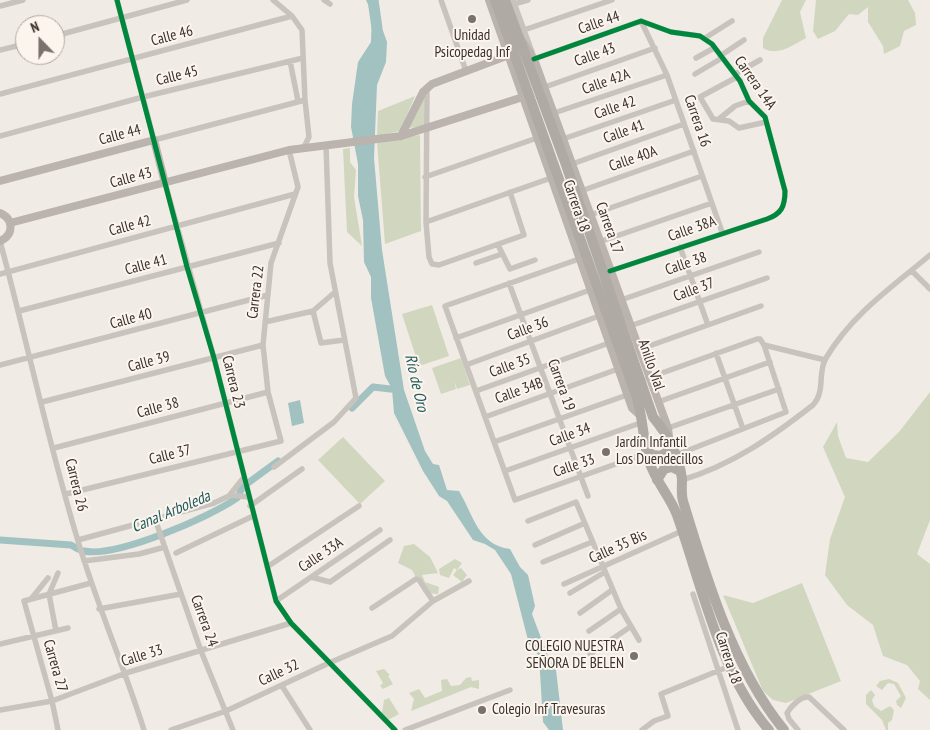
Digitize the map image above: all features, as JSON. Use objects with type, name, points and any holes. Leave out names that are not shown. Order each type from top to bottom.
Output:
[{"type":"highway","name":"Anillo Víal","points":[[495,0],[643,419],[644,452],[657,480],[671,502],[730,666],[745,697],[769,730]]},
{"type":"highway","name":"Anillo Víal","points":[[511,2],[654,417],[669,437],[676,455],[681,476],[682,499],[712,589],[740,661],[755,691],[784,730]]},
{"type":"highway","points":[[644,452],[661,456],[668,451],[669,437]]},
{"type":"highway","points":[[657,480],[660,472],[668,467],[681,476]]},
{"type":"street","points":[[0,6],[23,0]]},
{"type":"street","name":"Carrera 23","points":[[118,0],[165,182],[214,358],[250,506],[276,601],[291,623],[395,730]]},
{"type":"street","points":[[65,33],[187,0]]},
{"type":"street","points":[[273,0],[292,16],[302,30],[304,58],[301,101]]},
{"type":"street","points":[[324,0],[330,4]]},
{"type":"street","points":[[441,0],[466,70]]},
{"type":"street","name":"Carrera 18","points":[[489,0],[627,395],[632,408],[643,419]]},
{"type":"street","points":[[511,2],[528,0]]},
{"type":"street","points":[[522,34],[612,0]]},
{"type":"street","name":"Calle 46","points":[[0,94],[292,16]]},
{"type":"street","points":[[705,38],[732,21]]},
{"type":"street","name":"Calle 44","points":[[534,56],[641,22],[672,32],[698,35],[705,38]]},
{"type":"street","name":"Carrera 16","points":[[641,22],[667,75],[722,232]]},
{"type":"street","name":"Carrera 17","points":[[522,34],[534,56],[669,437]]},
{"type":"street","name":"Carrera 14A","points":[[705,38],[736,75],[749,100],[765,117],[785,191],[785,202],[782,210]]},
{"type":"street","points":[[695,74],[744,40]]},
{"type":"street","points":[[0,50],[15,46]]},
{"type":"street","name":"Calle 43","points":[[545,87],[655,48]]},
{"type":"street","points":[[696,58],[714,48]]},
{"type":"street","points":[[401,136],[427,88],[439,80],[509,55]]},
{"type":"street","name":"Calle 45","points":[[0,136],[143,97],[304,58]]},
{"type":"street","points":[[290,60],[309,137],[317,146]]},
{"type":"street","points":[[760,60],[700,97],[713,119],[729,121],[739,128],[766,122]]},
{"type":"street","name":"Calle 42A","points":[[554,113],[667,75]]},
{"type":"street","points":[[427,88],[426,222],[428,257],[432,264],[439,265],[524,235],[510,192]]},
{"type":"street","name":"Calle 43","points":[[10,223],[289,150],[401,136],[426,130],[523,97]]},
{"type":"street","name":"Calle 42","points":[[563,139],[676,100]]},
{"type":"street","points":[[719,119],[735,106],[749,100]]},
{"type":"street","name":"Calle 44","points":[[0,181],[301,101]]},
{"type":"street","name":"Calle 41","points":[[572,164],[684,124]]},
{"type":"street","points":[[304,148],[309,137]]},
{"type":"street","points":[[425,177],[537,138]]},
{"type":"street","points":[[274,467],[334,422],[356,398],[334,293],[329,247],[326,144]]},
{"type":"street","name":"Carrera 22","points":[[281,442],[268,392],[263,345],[271,263],[298,187],[289,150]]},
{"type":"street","name":"Calle 40A","points":[[581,190],[694,151]]},
{"type":"street","points":[[590,215],[702,176]]},
{"type":"street","points":[[426,222],[551,178]]},
{"type":"street","name":"Calle 42","points":[[0,274],[295,194]]},
{"type":"street","points":[[600,242],[712,203]]},
{"type":"street","name":"Calle 38A","points":[[610,271],[722,232],[767,219],[782,210]]},
{"type":"street","points":[[0,213],[10,223],[9,234],[0,241]]},
{"type":"street","name":"Carrera 26","points":[[0,241],[84,561],[99,608],[126,673],[144,730]]},
{"type":"street","name":"Calle 41","points":[[19,311],[279,243]]},
{"type":"street","points":[[498,245],[510,269],[535,260]]},
{"type":"street","points":[[680,247],[708,325]]},
{"type":"street","name":"Calle 38","points":[[621,300],[759,252]]},
{"type":"street","points":[[476,263],[502,254]]},
{"type":"street","points":[[681,476],[722,466],[746,454],[814,405],[820,396],[824,360],[866,307],[930,255]]},
{"type":"street","points":[[505,471],[445,306],[579,259]]},
{"type":"street","points":[[912,271],[930,289]]},
{"type":"street","name":"Calle 37","points":[[630,326],[767,278]]},
{"type":"street","name":"Carrera 19","points":[[509,283],[542,367],[588,496]]},
{"type":"street","points":[[456,338],[590,290]]},
{"type":"street","points":[[265,322],[313,311],[334,293]]},
{"type":"street","name":"Calle 40","points":[[0,366],[268,295]]},
{"type":"street","points":[[638,350],[762,306]]},
{"type":"street","points":[[313,311],[320,341],[324,344],[344,340]]},
{"type":"street","name":"Calle 36","points":[[466,366],[599,316]]},
{"type":"street","points":[[648,378],[760,339],[764,345],[786,412],[676,455]]},
{"type":"street","name":"Calle 35","points":[[476,391],[609,343]]},
{"type":"street","name":"Calle 39","points":[[42,402],[263,345]]},
{"type":"street","points":[[764,345],[824,360]]},
{"type":"street","points":[[716,353],[744,429]]},
{"type":"street","points":[[658,402],[770,362]]},
{"type":"street","name":"Calle 34B","points":[[485,416],[618,369]]},
{"type":"street","points":[[669,437],[735,405],[779,389]]},
{"type":"street","name":"Calle 38","points":[[54,448],[268,392]]},
{"type":"street","points":[[494,442],[627,395]]},
{"type":"street","name":"Calle 34","points":[[505,471],[643,419]]},
{"type":"street","name":"Calle 37","points":[[66,494],[281,442]]},
{"type":"street","name":"Calle 33","points":[[505,471],[515,500],[644,452]]},
{"type":"street","points":[[250,506],[302,469]]},
{"type":"street","points":[[230,496],[244,477]]},
{"type":"street","points":[[78,540],[156,521],[230,496],[248,497]]},
{"type":"street","points":[[528,521],[576,502],[612,590],[639,640]]},
{"type":"street","points":[[267,568],[359,506]]},
{"type":"street","points":[[176,553],[253,516]]},
{"type":"street","name":"Carrera 24","points":[[156,521],[201,651],[233,730]]},
{"type":"street","points":[[535,545],[585,523]]},
{"type":"street","name":"Calle 33A","points":[[276,601],[380,530]]},
{"type":"street","name":"Calle 35 Bis","points":[[564,584],[604,570],[682,531]]},
{"type":"street","points":[[311,577],[330,582],[390,540]]},
{"type":"street","points":[[543,562],[592,542]]},
{"type":"street","points":[[84,561],[138,554],[165,547]]},
{"type":"street","points":[[570,593],[604,570]]},
{"type":"street","points":[[56,631],[48,594],[58,573]]},
{"type":"street","points":[[31,598],[48,578]]},
{"type":"street","points":[[372,608],[416,579],[419,580],[433,601]]},
{"type":"street","name":"Calle 32","points":[[171,730],[226,711],[392,636],[414,620],[433,601],[468,581]]},
{"type":"street","points":[[31,598],[91,583]]},
{"type":"street","points":[[580,613],[612,590]]},
{"type":"street","points":[[99,608],[181,594]]},
{"type":"street","name":"Carrera 18","points":[[693,594],[738,730]]},
{"type":"street","name":"Carrera 27","points":[[31,598],[24,601],[52,701],[58,730]]},
{"type":"street","points":[[589,631],[621,609]]},
{"type":"street","name":"Calle 33","points":[[0,710],[52,701],[126,673],[291,623]]},
{"type":"street","points":[[590,654],[630,626]]},
{"type":"street","points":[[0,644],[68,628]]},
{"type":"street","points":[[642,730],[668,716],[661,694],[730,666]]},
{"type":"street","points":[[282,686],[310,730]]},
{"type":"street","points":[[405,730],[510,690]]},
{"type":"street","points":[[798,730],[789,719],[787,713],[791,707],[805,697],[809,697],[844,730]]},
{"type":"green space","points":[[782,0],[806,0],[800,12],[806,38],[779,51],[768,50],[763,48],[763,38]]},
{"type":"green space","points":[[816,0],[908,0],[915,13],[916,25],[904,31],[900,46],[884,54],[883,46],[868,22],[868,7],[858,15],[849,14],[835,31],[818,39],[813,31]]},
{"type":"green space","points":[[415,96],[400,131],[377,136],[378,111]]},
{"type":"green space","points":[[424,96],[424,127],[406,128]]},
{"type":"green space","points":[[420,135],[421,231],[385,244],[377,142]]},
{"type":"green space","points":[[350,148],[350,162],[356,170],[354,197],[362,246],[347,232],[343,149]]},
{"type":"green space","points":[[432,305],[449,356],[419,366],[402,314]]},
{"type":"green space","points":[[461,358],[470,385],[457,389],[454,381],[456,389],[441,394],[432,368]]},
{"type":"green space","points":[[930,392],[930,520],[917,554],[930,564],[930,700],[918,689],[920,681],[907,665],[883,656],[873,625],[847,605],[825,575],[830,539],[845,497],[823,447],[837,422],[838,436],[846,458],[868,462],[899,432]]},
{"type":"green space","points":[[343,437],[385,481],[360,504],[318,460]]},
{"type":"green space","points":[[414,544],[430,557],[438,573],[422,575],[425,582],[439,587],[438,594],[424,593],[412,570],[398,563],[404,546]]},
{"type":"green space","points":[[455,559],[462,563],[457,570],[454,568],[449,578],[440,575],[439,569]]},
{"type":"green space","points":[[461,568],[467,575],[462,582],[453,575]]},
{"type":"green space","points":[[802,583],[841,681],[786,703],[773,700],[763,691],[723,595],[753,603]]},
{"type":"green space","points":[[384,669],[390,675],[388,676],[393,684],[383,689],[380,686],[383,683],[376,671]]},
{"type":"green space","points":[[471,677],[472,681],[479,680],[479,689],[471,687],[411,711],[414,699],[409,693],[419,689],[425,698],[442,691],[441,680],[447,679],[451,686],[460,685],[466,678]]},
{"type":"green space","points":[[889,679],[898,683],[906,698],[901,708],[897,705],[896,701],[901,696],[894,684],[888,683],[882,690],[876,686],[880,681]]},
{"type":"green space","points":[[871,690],[875,695],[872,700],[874,706],[881,711],[890,706],[894,710],[892,720],[888,723],[888,730],[886,730],[882,720],[866,704],[866,695]]},
{"type":"green space","points":[[389,698],[399,714],[388,720],[382,713],[384,700]]},
{"type":"water","points":[[366,0],[372,0],[387,42],[386,62],[377,85],[374,158],[382,250],[404,390],[425,451],[433,464],[439,465],[447,490],[459,491],[483,535],[499,546],[510,549],[520,567],[528,575],[535,606],[532,614],[549,659],[555,661],[563,730],[549,730],[543,722],[539,656],[529,644],[511,574],[495,550],[473,540],[447,501],[439,496],[423,471],[394,413],[392,389],[385,376],[371,298],[371,277],[364,262],[363,220],[358,196],[358,164],[351,127],[358,62],[371,42],[372,13]]},
{"type":"water","points":[[300,400],[304,423],[292,426],[288,403]]},
{"type":"waterway","name":"Río de Oro","points":[[373,0],[377,28]]},
{"type":"waterway","name":"Canal Arboleda","points":[[352,408],[373,387],[399,390]]},
{"type":"waterway","name":"Canal Arboleda","points":[[248,483],[278,461]]},
{"type":"waterway","name":"Canal Arboleda","points":[[240,492],[243,487]]},
{"type":"waterway","name":"Canal Arboleda","points":[[84,551],[99,552],[139,542],[185,525],[237,498]]},
{"type":"waterway","name":"Canal Arboleda","points":[[0,540],[71,545],[78,549]]},
{"type":"cycle path","points":[[117,0],[187,267],[214,358],[276,601],[291,623],[395,730]]},
{"type":"cycle path","points":[[534,59],[641,21],[671,32],[700,36],[712,44],[740,81],[749,101],[765,117],[785,191],[783,206],[776,215],[610,271]]},
{"type":"place","name":"Unidad Psicopedag Inf","points":[[472,19]]},
{"type":"place","name":"Jardín Infantil Los Duendecillos","points":[[606,452]]},
{"type":"place","name":"COLEGIO NUESTRA SEÑORA DE BELEN","points":[[634,656]]},
{"type":"place","name":"Colegio Inf Travesuras","points":[[482,710]]}]
